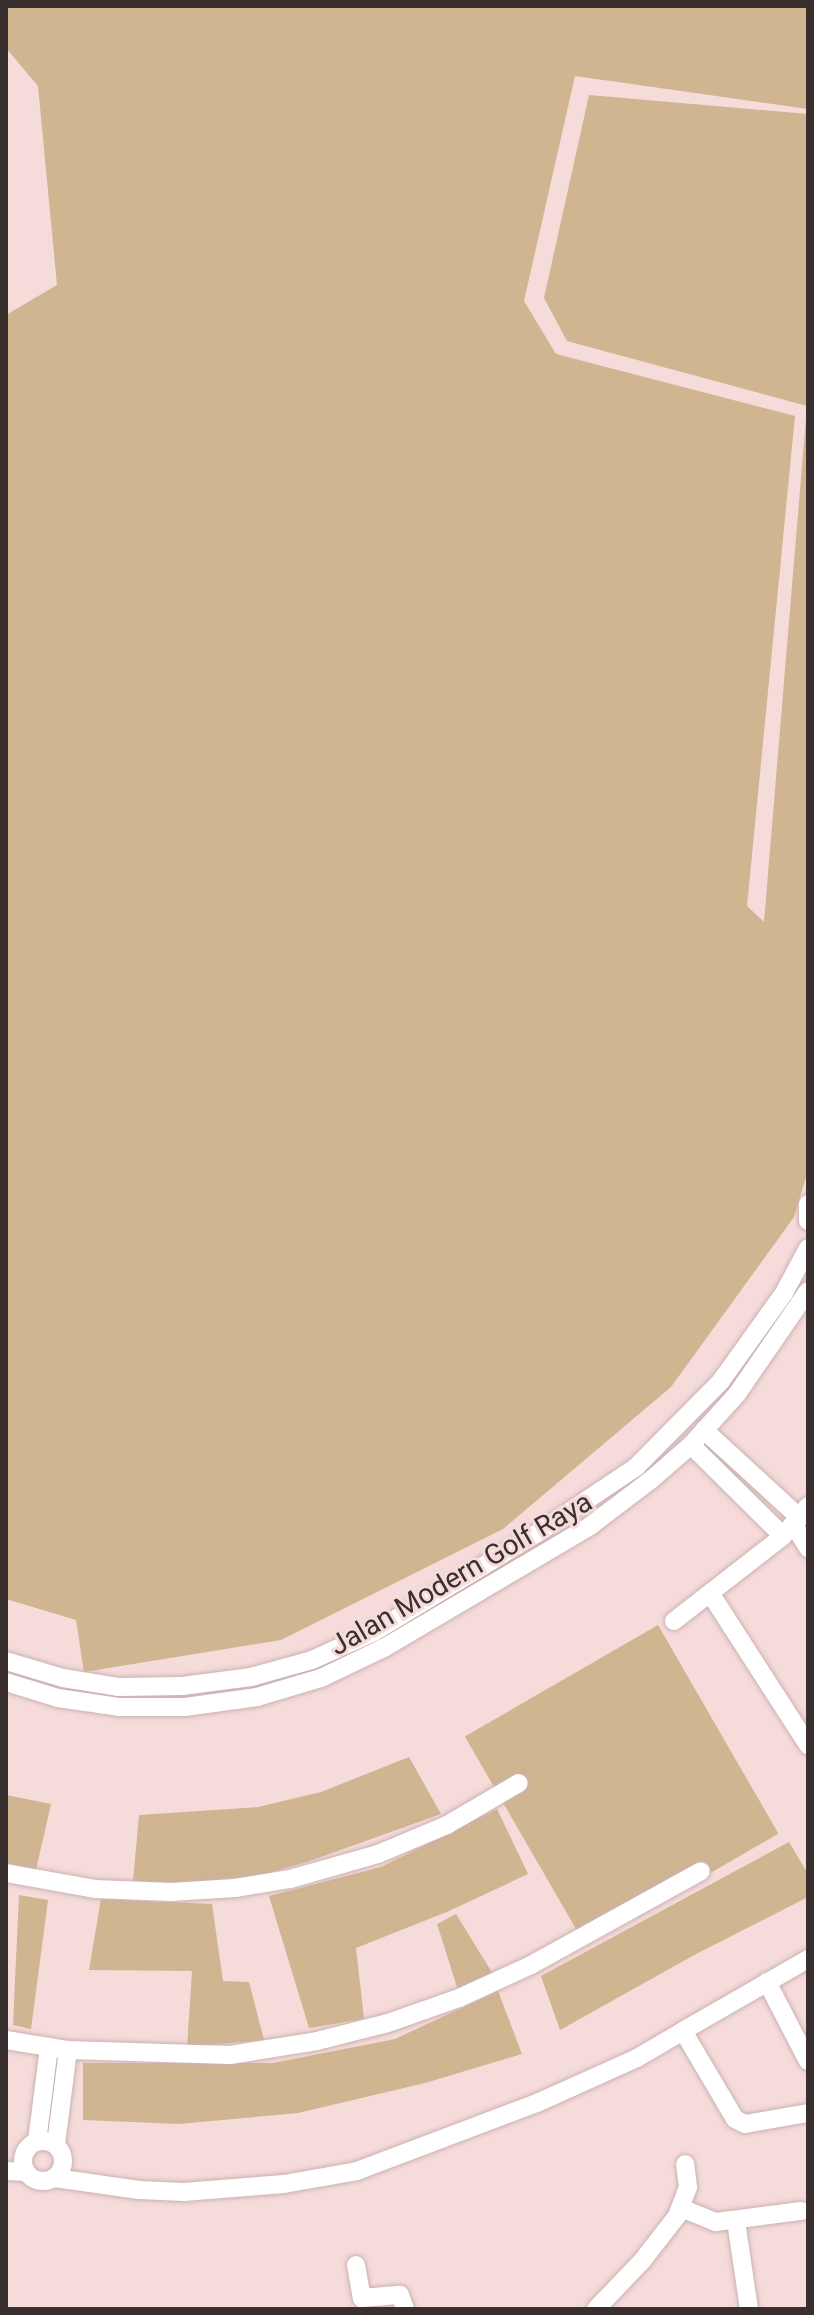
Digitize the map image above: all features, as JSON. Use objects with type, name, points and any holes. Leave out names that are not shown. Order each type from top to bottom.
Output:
[{"type":"street","points":[[808,1204],[808,1221]]},
{"type":"street","name":"Jalan Modern Golf Raya","points":[[6,1661],[63,1678],[105,1685],[182,1686],[251,1677],[300,1664],[374,1632],[539,1532],[636,1467],[721,1381],[784,1293],[808,1248]]},
{"type":"street","name":"Jalan Modern Golf Raya","points":[[6,1682],[58,1698],[120,1707],[185,1707],[257,1697],[321,1678],[384,1648],[590,1526],[691,1445],[737,1394],[808,1291]]},
{"type":"street","points":[[704,1430],[796,1522],[808,1548]]},
{"type":"street","points":[[691,1445],[796,1522]]},
{"type":"street","points":[[674,1621],[796,1522]]},
{"type":"street","points":[[710,1593],[808,1745]]},
{"type":"street","points":[[6,1873],[95,1889],[171,1892],[235,1888],[290,1879],[378,1854],[447,1825],[519,1783]]},
{"type":"street","points":[[6,2040],[68,2050],[230,2055],[317,2041],[388,2023],[459,1998],[531,1965],[701,1871]]},
{"type":"street","points":[[6,2171],[26,2172],[40,2181],[55,2178],[139,2190],[184,2192],[284,2184],[344,2174],[398,2158],[537,2103],[637,2058],[808,1959]]},
{"type":"street","points":[[767,1982],[808,2061]]},
{"type":"street","points":[[683,2031],[735,2119],[745,2124],[808,2113]]},
{"type":"street","points":[[49,2047],[46,2143],[64,2161],[55,2178]]},
{"type":"street","points":[[46,2143],[68,2050]]},
{"type":"street","points":[[26,2172],[24,2154],[46,2143]]},
{"type":"street","points":[[596,2309],[642,2261],[681,2208],[688,2187],[685,2164]]},
{"type":"street","points":[[681,2208],[716,2222],[801,2211]]},
{"type":"street","points":[[736,2221],[749,2309]]},
{"type":"street","points":[[356,2265],[362,2298],[400,2295],[405,2309]]},
{"type":"shaded area","points":[[6,6],[808,6],[808,109],[575,76],[524,301],[556,354],[795,416],[747,906],[764,922],[807,406],[567,341],[544,298],[589,95],[808,114],[808,1170],[794,1217],[671,1387],[503,1529],[281,1640],[84,1672],[76,1620],[6,1599],[6,315],[57,285],[38,86],[6,48]]},
{"type":"shaded area","points":[[658,1625],[779,1834],[585,1945],[465,1736]]},
{"type":"shaded area","points":[[409,1757],[441,1814],[307,1862],[258,1876],[178,1883],[133,1881],[139,1815],[258,1807],[321,1792]]},
{"type":"shaded area","points":[[6,1795],[51,1804],[36,1870],[6,1863]]},
{"type":"shaded area","points":[[497,1809],[528,1874],[449,1911],[356,1948],[364,2019],[309,2028],[269,1896],[381,1867]]},
{"type":"shaded area","points":[[789,1842],[808,1874],[808,1897],[696,1954],[560,2030],[541,1976]]},
{"type":"shaded area","points":[[19,1895],[48,1900],[31,2029],[13,2025]]},
{"type":"shaded area","points":[[101,1899],[212,1904],[223,1981],[249,1982],[264,2040],[187,2047],[192,1971],[89,1970]]},
{"type":"shaded area","points":[[456,1914],[493,1974],[458,1990],[437,1924]]},
{"type":"shaded area","points":[[498,1991],[522,2054],[425,2083],[298,2113],[179,2124],[83,2120],[83,2063],[273,2063],[395,2039]]}]
